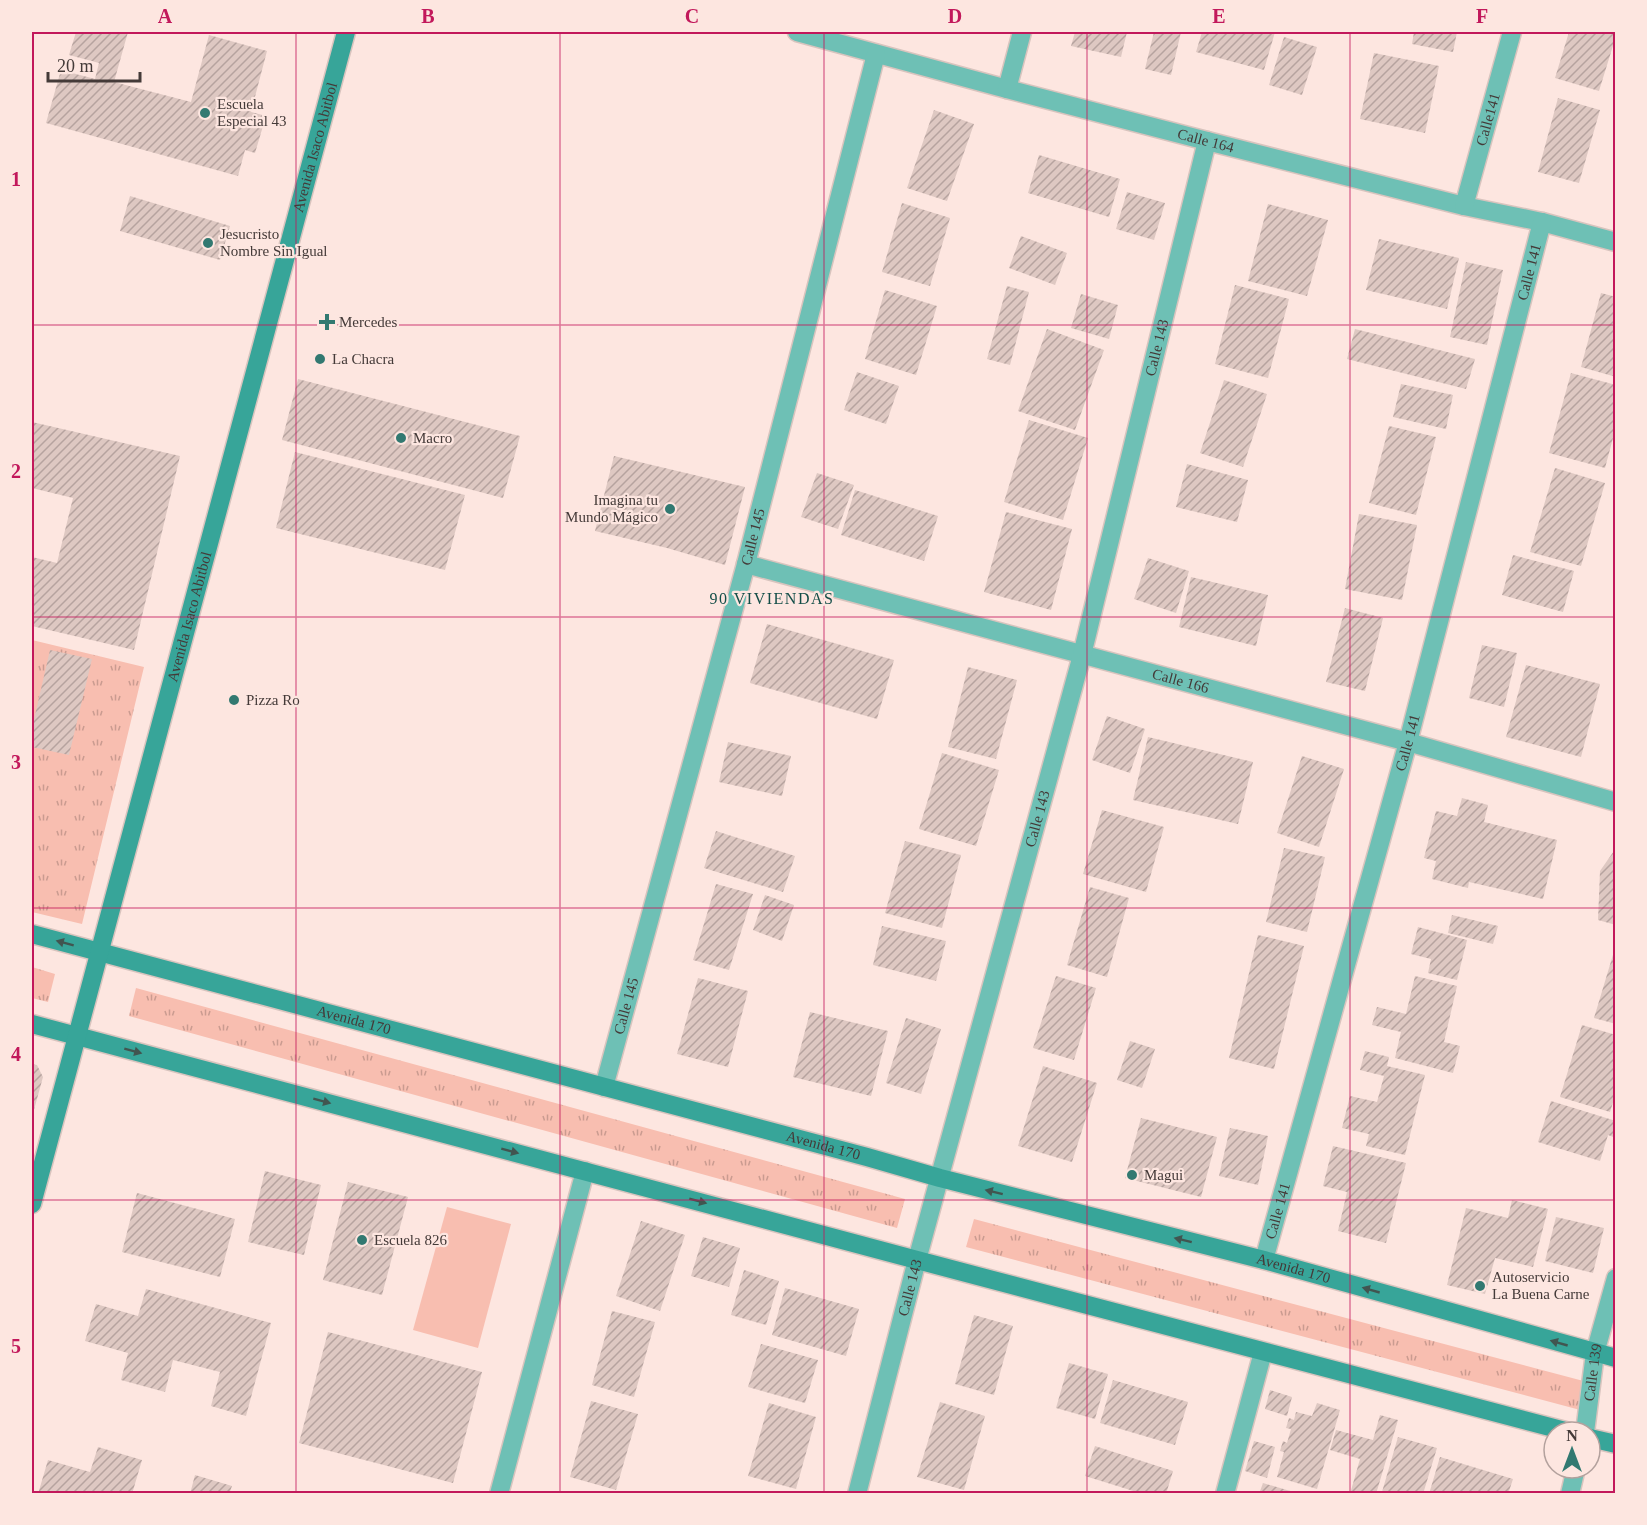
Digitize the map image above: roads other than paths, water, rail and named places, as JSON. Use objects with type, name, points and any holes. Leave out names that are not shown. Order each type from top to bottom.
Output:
[{"type":"main road","name":"Avenida Isaco Abitbol","points":[[32,1204],[346,32]]},
{"type":"main road","name":"Avenida 170","points":[[32,934],[940,1178],[1264,1260],[1616,1358]]},
{"type":"main road","points":[[32,1023],[1542,1425]]},
{"type":"street","name":"Calle 164","points":[[797,32],[1207,141],[1616,242]]},
{"type":"street","points":[[1007,89],[1022,32]]},
{"type":"street","name":"Calle141","points":[[1464,206],[1512,32]]},
{"type":"street","name":"Calle 145","points":[[604,1087],[746,564],[876,54]]},
{"type":"street","name":"Calle 143","points":[[857,1494],[917,1260],[1082,655],[1207,141]]},
{"type":"street","name":"Calle 141","points":[[1264,1260],[1408,742],[1542,222]]},
{"type":"street","name":"Calle 166","points":[[746,564],[1408,742],[1616,802]]},
{"type":"street","points":[[499,1494],[585,1171]]},
{"type":"street","name":"Calle 139","points":[[1587,1420],[1595,1353],[1616,1278]]},
{"type":"street","points":[[1225,1494],[1263,1352]]},
{"type":"place","name":"Escuela Especial 43","points":[[205,113]]},
{"type":"place","name":"Jesucristo Nombre Sin Igual","points":[[208,243]]},
{"type":"place","name":"Mercedes","points":[[327,322]]},
{"type":"place","name":"La Chacra","points":[[320,359]]},
{"type":"place","name":"Macro","points":[[401,438]]},
{"type":"place","name":"Imagina tu Mundo Mágico","points":[[670,509]]},
{"type":"place","name":"Pizza Ro","points":[[234,700]]},
{"type":"place","name":"Magui","points":[[1132,1175]]},
{"type":"place","name":"Escuela 826","points":[[362,1240]]},
{"type":"place","name":"Autoservicio La Buena Carne","points":[[1480,1286]]},
{"type":"district","name":"90 VIVIENDAS","points":[[772,598]]}]
